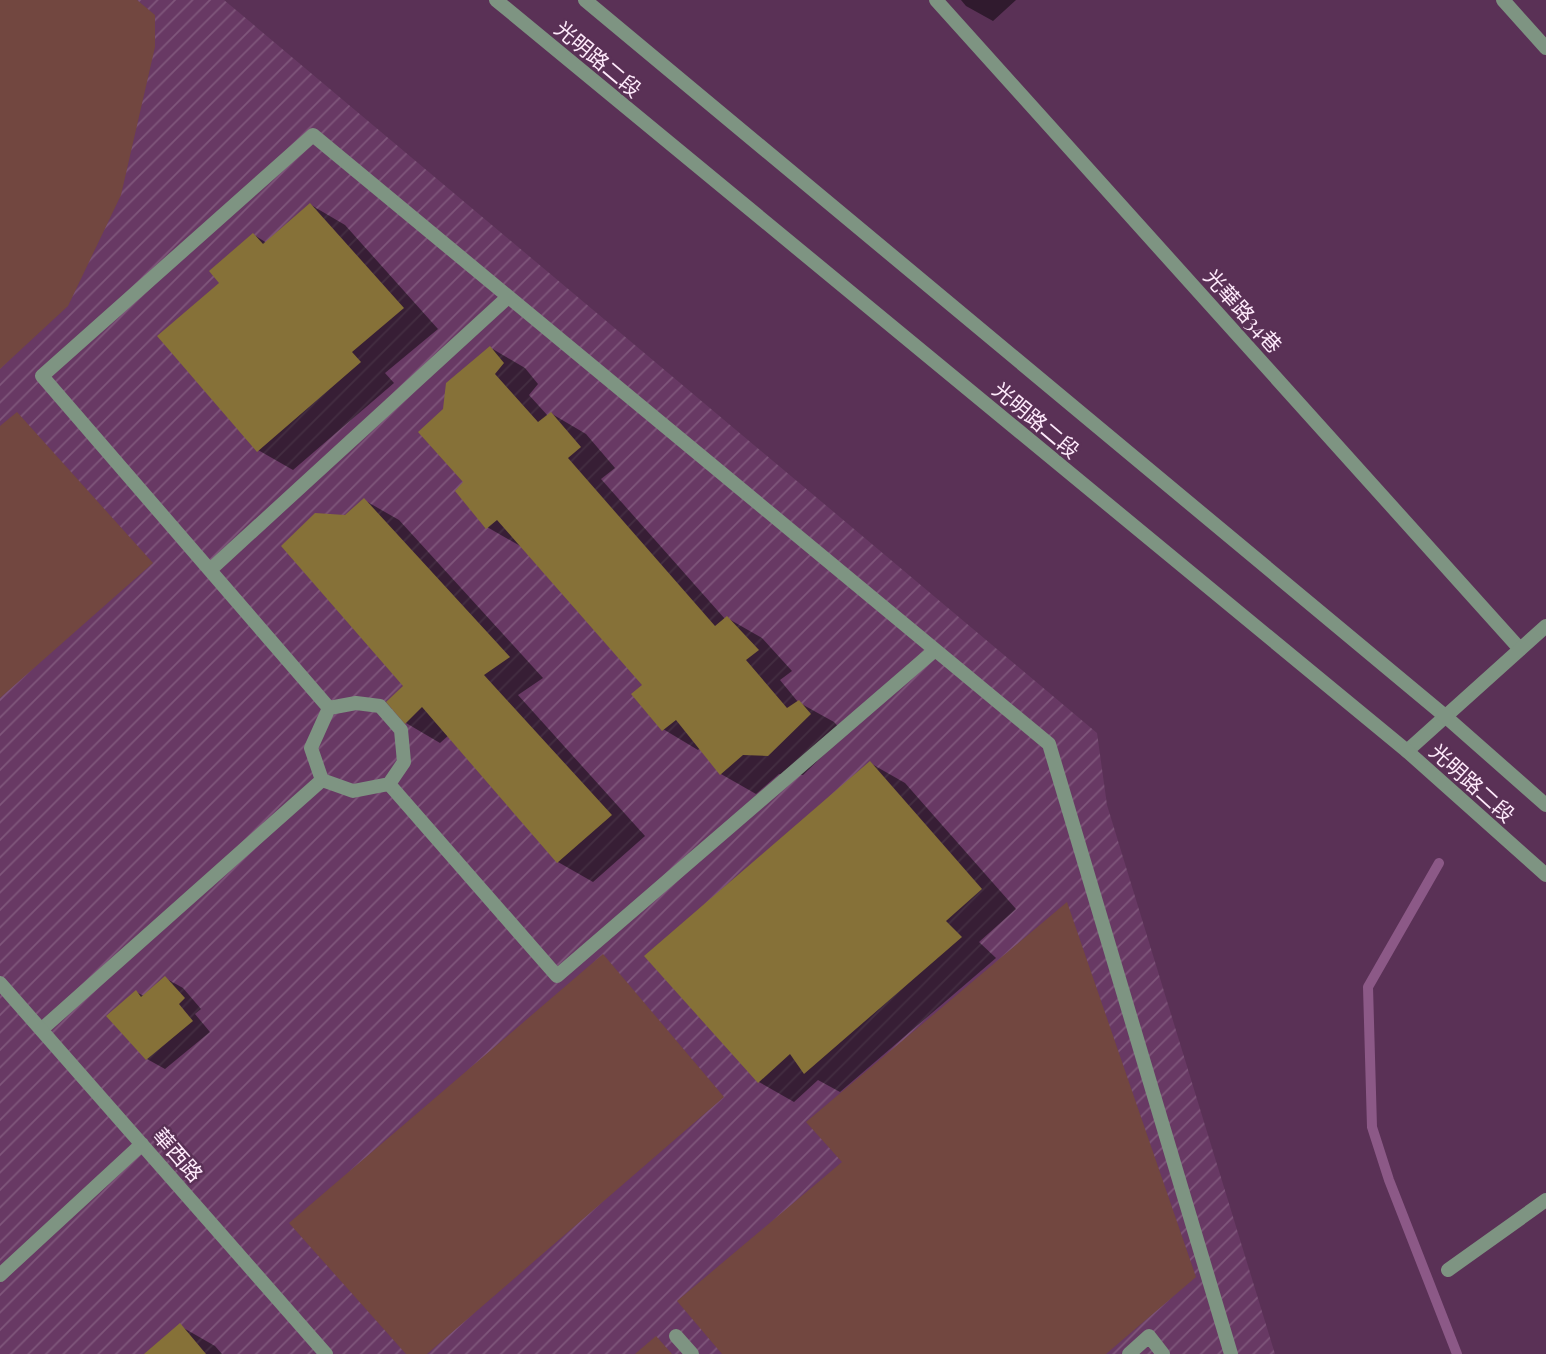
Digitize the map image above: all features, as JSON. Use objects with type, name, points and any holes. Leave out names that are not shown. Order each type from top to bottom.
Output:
[{"type":"street","name":"光明路二段","points":[[496,0],[1406,751],[1546,875]]},
{"type":"street","name":"光明路二段","points":[[585,0],[1445,716],[1546,805]]},
{"type":"street","name":"光華路34巷","points":[[936,0],[1521,649]]},
{"type":"street","points":[[1503,0],[1546,48]]},
{"type":"street","points":[[329,708],[42,376],[313,135],[1049,744],[1231,1354]]},
{"type":"street","points":[[209,570],[508,297]]},
{"type":"street","points":[[1406,751],[1546,626]]},
{"type":"street","points":[[389,784],[557,976],[935,650]]},
{"type":"street","points":[[322,780],[353,791],[389,784],[404,762],[401,730],[380,706],[356,703],[329,708]]},
{"type":"street","points":[[322,780],[311,748],[329,708]]},
{"type":"street","points":[[42,1029],[322,780]]},
{"type":"street","name":"華西路","points":[[0,983],[326,1354]]},
{"type":"street","points":[[0,1275],[142,1144]]},
{"type":"street","points":[[1448,1270],[1546,1200]]},
{"type":"street","points":[[676,1336],[692,1354]]},
{"type":"street","points":[[1129,1354],[1149,1336],[1163,1354]]},
{"type":"shaded area","points":[[0,0],[224,0],[1097,733],[1107,805],[1275,1354],[0,1354]]},
{"type":"shaded area","points":[[0,0],[137,0],[155,15],[155,47],[121,195],[68,306],[0,369]]},
{"type":"shaded area","points":[[17,412],[153,563],[0,698],[0,426]]},
{"type":"shaded area","points":[[1067,902],[1196,1277],[1106,1354],[722,1354],[677,1301],[842,1162],[806,1122]]},
{"type":"shaded area","points":[[603,954],[724,1097],[427,1354],[406,1354],[289,1223]]},
{"type":"shaded area","points":[[656,1336],[672,1354],[635,1354]]},
{"type":"building","points":[[310,203],[404,308],[352,352],[361,362],[257,452],[157,336],[219,283],[209,271],[253,233],[263,244]]},
{"type":"building","points":[[490,346],[504,363],[495,374],[538,422],[551,412],[581,447],[568,458],[715,626],[727,616],[759,650],[746,660],[787,708],[799,700],[811,714],[768,756],[743,755],[720,775],[676,720],[662,731],[631,694],[642,685],[497,520],[486,529],[455,491],[463,482],[418,432],[443,409],[446,383]]},
{"type":"building","points":[[364,498],[510,657],[484,675],[612,815],[557,863],[422,707],[405,724],[386,702],[403,686],[281,546],[315,513],[345,515]]},
{"type":"building","points":[[870,761],[982,889],[946,921],[962,937],[804,1074],[790,1054],[758,1083],[644,956]]},
{"type":"building","points":[[165,976],[185,998],[179,1004],[193,1021],[146,1060],[106,1016],[136,990],[141,997]]},
{"type":"building","points":[[180,1323],[206,1354],[144,1354]]},
{"type":"waterway","points":[[1439,863],[1368,987],[1372,1127],[1389,1180],[1457,1354]]}]
